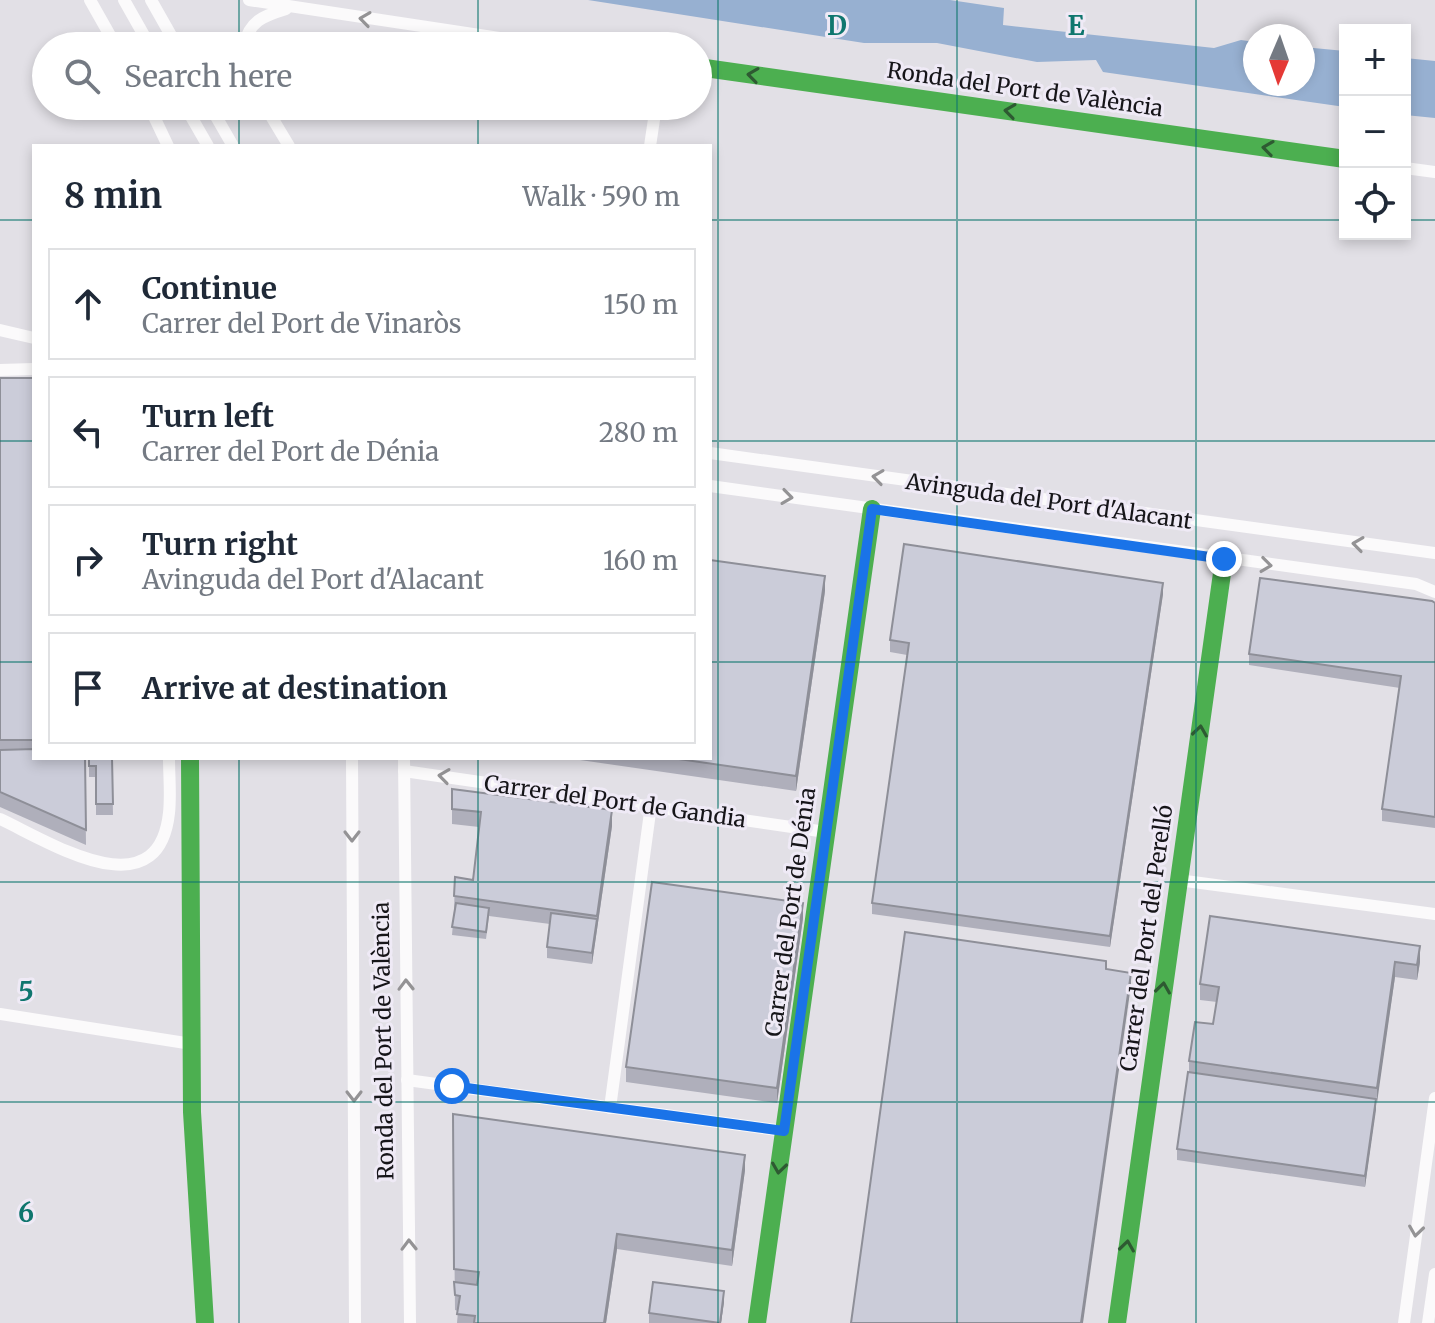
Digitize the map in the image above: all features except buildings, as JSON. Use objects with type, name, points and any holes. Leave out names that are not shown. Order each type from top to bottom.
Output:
[{"type":"street","points":[[90,0],[108,32]]},
{"type":"street","points":[[124,0],[142,32]]},
{"type":"street","points":[[151,0],[169,32]]},
{"type":"street","points":[[249,0],[456,32]]},
{"type":"street","points":[[249,32],[260,17],[289,8]]},
{"type":"street","name":"Ronda del Port de València","points":[[712,69],[1339,158]]},
{"type":"street","points":[[156,120],[167,144]]},
{"type":"street","points":[[193,120],[207,144]]},
{"type":"street","points":[[218,120],[232,144]]},
{"type":"street","points":[[273,120],[288,144]]},
{"type":"street","points":[[650,144],[654,120]]},
{"type":"street","points":[[1411,169],[1435,172]]},
{"type":"street","points":[[0,330],[32,338]]},
{"type":"street","points":[[0,370],[32,369]]},
{"type":"street","name":"Avinguda del Port d'Alacant","points":[[712,453],[1435,553]]},
{"type":"street","name":"Avinguda del Port d'Alacant","points":[[712,486],[1416,584],[1435,592]]},
{"type":"street","name":"Carrer del Port de Dénia","points":[[757,1323],[872,509]]},
{"type":"street","name":"Carrer del Port del Perelló","points":[[1117,1323],[1224,559]]},
{"type":"street","points":[[0,819],[101,865],[131,865],[152,853],[163,836],[169,815],[169,760]]},
{"type":"street","points":[[190,760],[192,1044],[198,1269],[205,1323]]},
{"type":"street","name":"Ronda del Port de València","points":[[352,760],[355,1323]]},
{"type":"street","name":"Ronda del Port de València","points":[[404,764],[410,1323]]},
{"type":"street","name":"Carrer del Port de Gandia","points":[[404,764],[826,832]]},
{"type":"street","points":[[610,1108],[651,805]]},
{"type":"street","points":[[1178,880],[1435,914]]},
{"type":"street","points":[[0,1014],[192,1044]]},
{"type":"street","points":[[407,1080],[784,1131]]},
{"type":"street","points":[[1404,1323],[1435,1098]]},
{"type":"street","points":[[1428,1323],[1435,1274]]},
{"type":"water","points":[[588,0],[950,0],[1004,8],[1003,25],[1214,48],[1241,40],[1243,92],[1103,72],[1096,60],[1037,62],[937,43],[864,43]]},
{"type":"water","points":[[1315,48],[1339,50],[1339,106],[1269,96],[1315,96]]},
{"type":"water","points":[[1411,59],[1435,61],[1435,118],[1411,116]]},
{"type":"traffic: fast","points":[[712,69],[1339,158]]},
{"type":"traffic: fast","points":[[757,1323],[872,509]]},
{"type":"traffic: fast","points":[[1117,1323],[1224,559]]},
{"type":"traffic: fast","points":[[190,760],[192,1112],[205,1323]]},
{"type":"route","points":[[452,1086],[784,1131],[872,509],[1224,559]]}]
